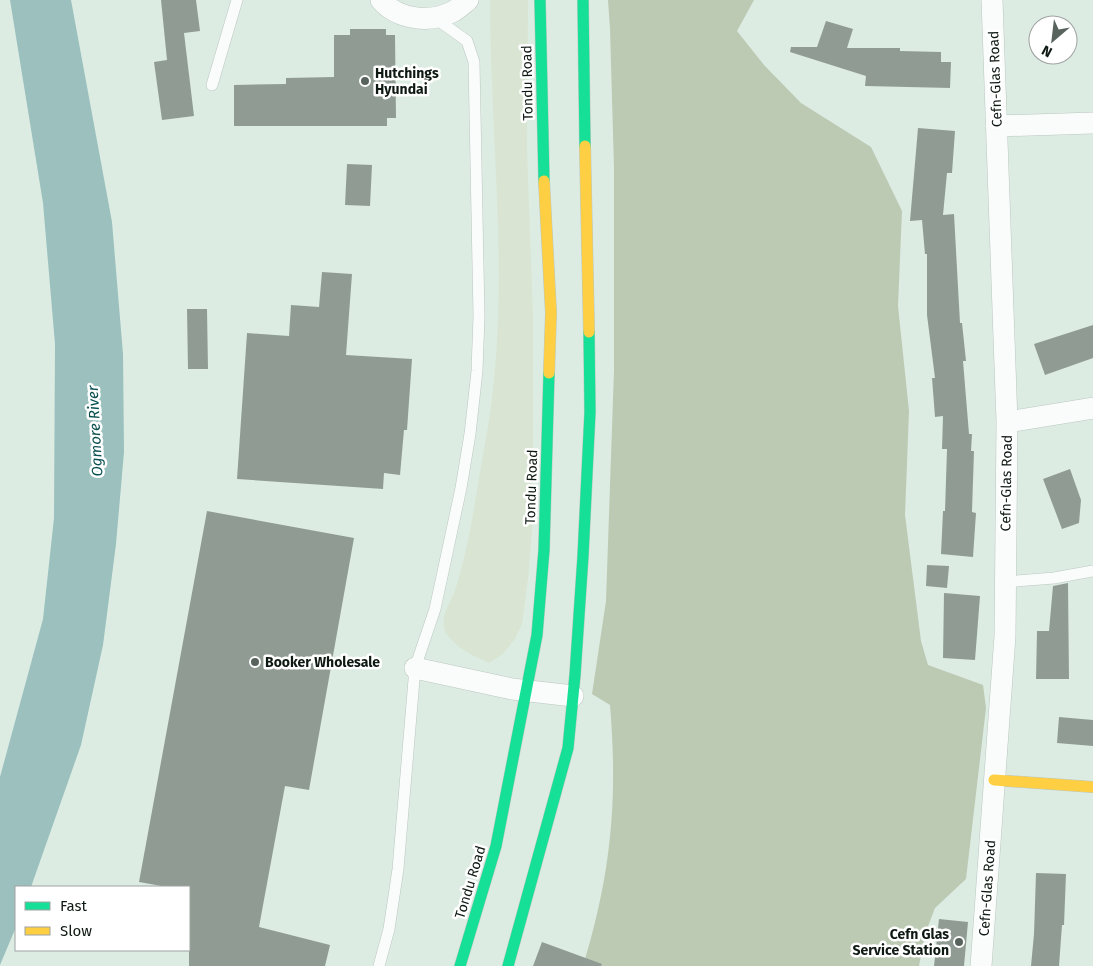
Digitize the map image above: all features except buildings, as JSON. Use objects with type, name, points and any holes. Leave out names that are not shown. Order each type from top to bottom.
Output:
[{"type":"main road","name":"Tondu Road","points":[[460,966],[496,846],[537,635],[544,550],[551,322],[544,199],[540,0]]},
{"type":"main road","points":[[508,966],[568,748],[573,696],[583,556],[590,412],[583,0]]},
{"type":"main road","points":[[994,780],[1093,787]]},
{"type":"street","points":[[381,0],[394,10],[414,18],[435,18],[453,12],[468,0]]},
{"type":"street","name":"Cefn-Glas Road","points":[[981,966],[1005,636],[1007,422],[992,0]]},
{"type":"street","points":[[996,126],[1093,123]]},
{"type":"street","points":[[1007,422],[1093,408]]},
{"type":"street","points":[[415,668],[512,689],[573,696]]},
{"type":"lane","points":[[212,85],[237,0]]},
{"type":"lane","points":[[378,966],[389,929],[398,869],[415,668],[435,608],[461,488],[470,434],[477,372],[479,316],[474,62],[467,41],[435,18]]},
{"type":"lane","points":[[1005,582],[1054,578],[1093,571]]},
{"type":"green space","points":[[490,0],[528,0],[527,150],[533,315],[533,519],[522,624],[515,639],[503,654],[489,663],[454,643],[446,633],[444,621],[466,551],[494,384],[499,275]]},
{"type":"green space","points":[[608,0],[754,0],[737,31],[764,65],[801,103],[871,147],[902,211],[898,306],[909,411],[905,515],[921,641],[928,665],[983,685],[986,708],[966,879],[935,908],[925,934],[919,966],[583,966],[593,932],[606,868],[610,837],[613,773],[610,705],[592,694],[606,601],[614,370],[614,168]]},
{"type":"water","name":"Ogmore River","points":[[10,0],[71,0],[112,222],[123,354],[124,452],[116,544],[103,645],[81,745],[31,886],[15,886],[15,929],[0,965],[0,777],[43,619],[54,518],[55,344],[43,203]]},
{"type":"traffic: fast","points":[[540,0],[544,181]]},
{"type":"traffic: fast","points":[[583,0],[585,146]]},
{"type":"traffic: fast","points":[[508,966],[568,748],[583,556],[590,412],[589,332]]},
{"type":"traffic: fast","points":[[460,966],[496,846],[537,635],[544,550],[549,373]]},
{"type":"traffic: slow","points":[[585,146],[589,332]]},
{"type":"traffic: slow","points":[[544,181],[551,313],[549,373]]},
{"type":"traffic: slow","points":[[994,780],[1093,787]]},
{"type":"place","name":"Hutchings Hyundai","points":[[365,81]]},
{"type":"place","name":"Booker Wholesale","points":[[255,662]]},
{"type":"place","name":"Cefn Glas Service Station","points":[[959,942]]}]
